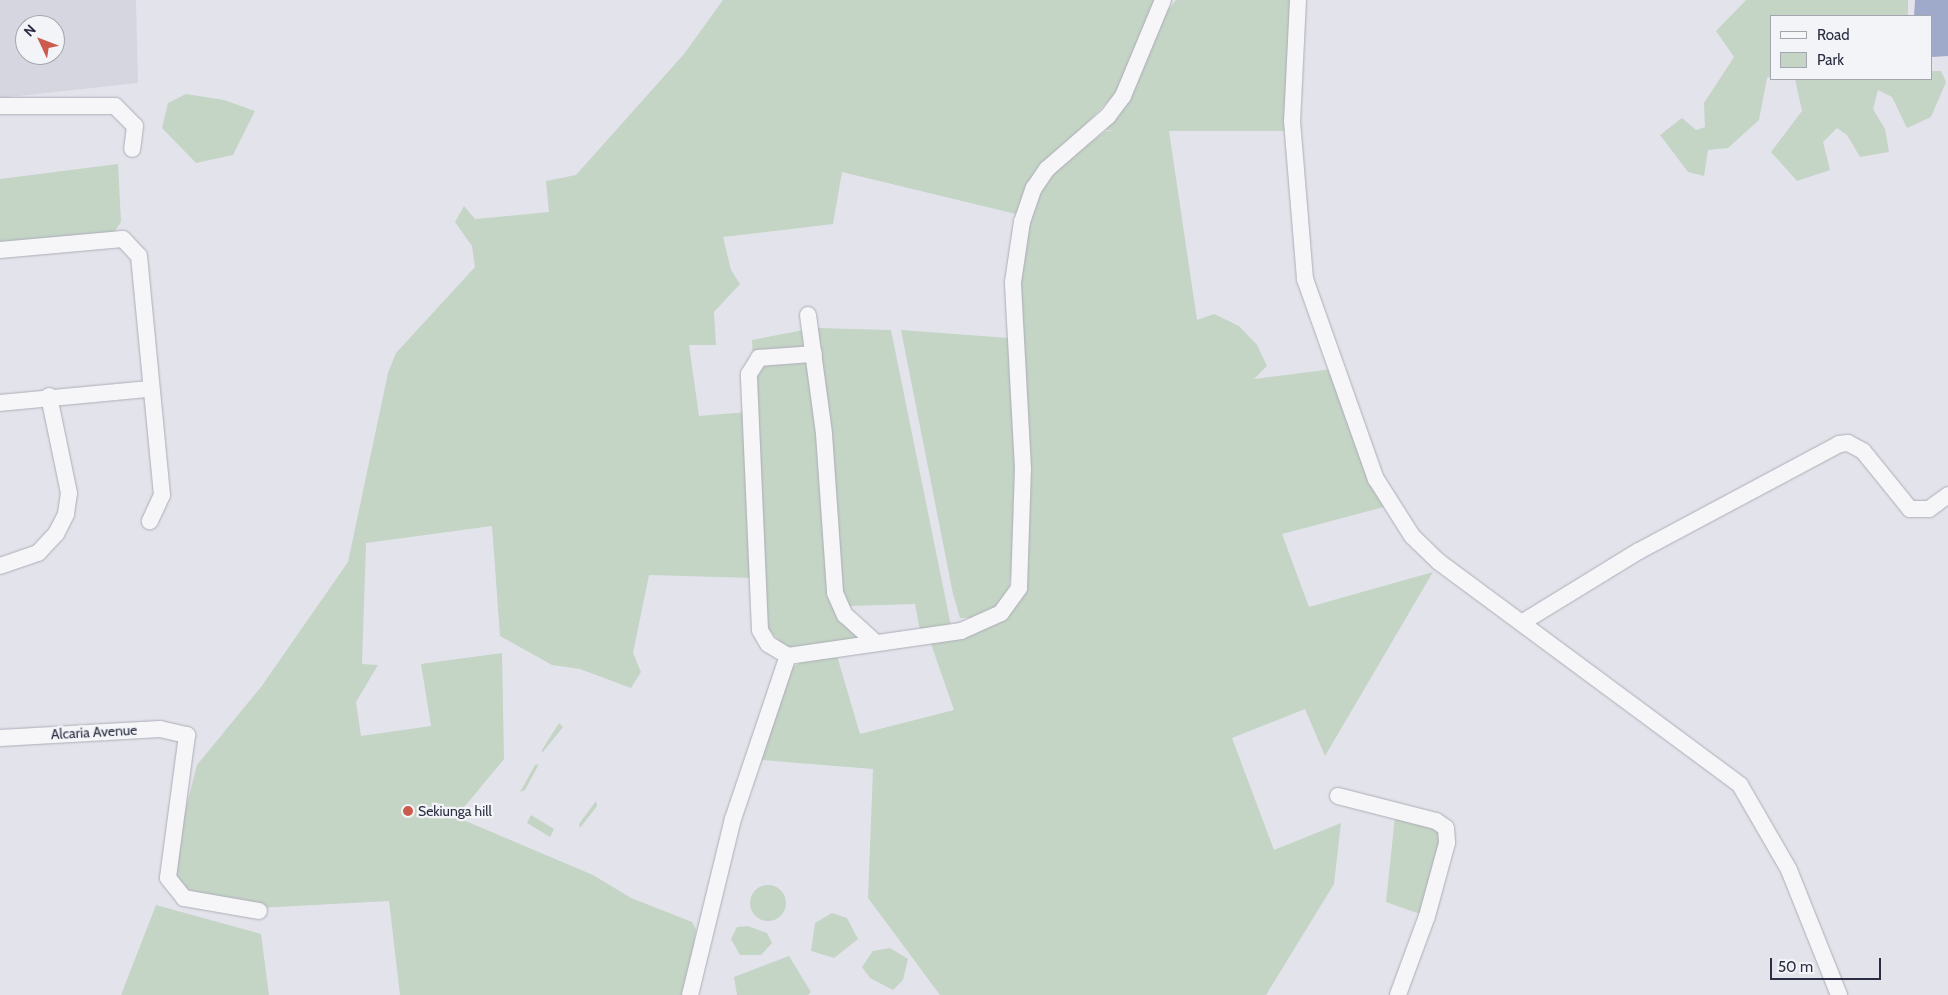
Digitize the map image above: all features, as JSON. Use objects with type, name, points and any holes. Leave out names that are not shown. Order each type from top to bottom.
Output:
[{"type":"street","points":[[814,354],[758,358],[749,374],[760,630],[768,644],[788,656],[961,631],[985,622],[1001,613],[1019,588],[1023,469],[1013,282],[1022,222],[1034,188],[1047,168],[1108,116],[1122,96],[1163,0]]},
{"type":"street","points":[[1298,0],[1292,75],[1294,168],[1305,279],[1315,315],[1376,480],[1393,510],[1438,562],[1524,622],[1740,785],[1789,870],[1839,995]]},
{"type":"street","points":[[0,106],[115,106],[135,126],[132,150]]},
{"type":"street","points":[[0,250],[123,239],[139,256],[149,389],[162,495],[150,521]]},
{"type":"street","points":[[808,316],[814,354],[835,593],[845,615],[876,643]]},
{"type":"street","points":[[0,403],[49,396],[149,389]]},
{"type":"street","points":[[0,566],[38,553],[56,534],[66,514],[69,493],[49,396]]},
{"type":"street","points":[[1524,622],[1639,551],[1839,444],[1848,443],[1863,451],[1910,509],[1929,509],[1948,495]]},
{"type":"street","points":[[690,995],[733,819],[788,656]]},
{"type":"street","name":"Alcaria Avenue","points":[[0,738],[160,729],[187,735],[168,878],[184,898],[259,910]]},
{"type":"street","points":[[1338,796],[1436,821],[1446,828],[1447,843],[1427,916],[1398,995]]},
{"type":"shaded area","points":[[0,0],[136,0],[138,83],[0,98]]},
{"type":"green space","points":[[723,0],[1156,0],[1121,88],[1028,184],[1016,214],[842,172],[833,224],[723,237],[731,270],[740,284],[714,312],[716,345],[689,345],[699,416],[747,412],[754,578],[649,575],[633,653],[641,672],[631,688],[580,669],[552,665],[500,636],[492,526],[366,543],[362,664],[378,665],[356,702],[361,736],[431,726],[421,664],[502,653],[504,759],[456,817],[593,875],[631,898],[692,922],[696,929],[688,995],[400,995],[389,901],[258,908],[190,893],[170,870],[197,765],[261,687],[348,562],[388,373],[396,353],[475,267],[472,246],[455,222],[464,206],[475,219],[549,212],[546,181],[576,175],[684,54]]},
{"type":"green space","points":[[1176,0],[1295,0],[1290,131],[1169,131],[1197,320],[1214,314],[1239,326],[1257,345],[1267,366],[1254,379],[1333,369],[1384,507],[1282,534],[1309,607],[1433,572],[1325,756],[1305,709],[1232,738],[1274,850],[1341,823],[1334,884],[1266,995],[940,995],[868,898],[873,769],[761,760],[792,667],[806,660],[837,656],[860,734],[954,710],[930,641],[975,634],[1004,616],[1024,591],[1020,308],[1023,253],[1037,196],[1062,163],[1106,131],[1115,131],[1106,130],[1126,104],[1163,16]]},
{"type":"green space","points":[[1746,0],[1908,0],[1908,15],[1770,15],[1770,77],[1767,78],[1759,120],[1728,148],[1708,150],[1704,176],[1688,172],[1660,135],[1682,118],[1696,130],[1705,127],[1704,103],[1734,57],[1716,31]]},
{"type":"green space","points":[[1933,71],[1941,71],[1946,82],[1931,117],[1907,128],[1892,97],[1878,90],[1873,109],[1885,129],[1889,152],[1860,157],[1847,135],[1837,128],[1823,142],[1830,170],[1797,181],[1771,152],[1802,111],[1795,80],[1933,80]]},
{"type":"green space","points":[[186,94],[224,100],[255,111],[233,155],[196,163],[162,128],[168,103]]},
{"type":"green space","points":[[118,164],[121,222],[114,232],[0,244],[0,179]]},
{"type":"green space","points":[[817,328],[891,330],[951,626],[920,631],[915,604],[849,606],[841,596]]},
{"type":"green space","points":[[809,329],[829,589],[860,639],[789,652],[765,625],[752,340]]},
{"type":"green space","points":[[901,330],[1009,338],[1016,466],[1013,558],[1009,588],[995,607],[975,618],[960,618],[953,594]]},
{"type":"green space","points":[[559,723],[563,727],[542,753],[542,750]]},
{"type":"green space","points":[[539,764],[525,790],[520,792],[535,765]]},
{"type":"green space","points":[[596,801],[597,806],[580,828],[579,824]]},
{"type":"green space","points":[[531,815],[554,829],[550,837],[527,823]]},
{"type":"green space","points":[[1395,816],[1443,831],[1423,915],[1386,902]]},
{"type":"green space","points":[[768,885],[775,886],[781,890],[785,896],[785,910],[781,916],[775,920],[768,921],[761,920],[755,916],[751,910],[750,903],[751,896],[755,890],[761,886]]},
{"type":"green space","points":[[156,905],[261,934],[269,995],[121,995]]},
{"type":"green space","points":[[832,913],[847,918],[858,939],[834,958],[811,951],[815,923]]},
{"type":"green space","points":[[748,926],[767,933],[772,943],[761,955],[740,955],[731,939],[737,927]]},
{"type":"green space","points":[[890,948],[908,959],[903,980],[893,990],[870,978],[862,967],[873,951]]},
{"type":"green space","points":[[789,956],[811,992],[808,995],[737,995],[734,977]]},
{"type":"water","points":[[1915,0],[1948,0],[1948,56],[1933,57],[1933,15],[1914,15]]},
{"type":"place","name":"Sekiunga hill","points":[[408,811]]}]
